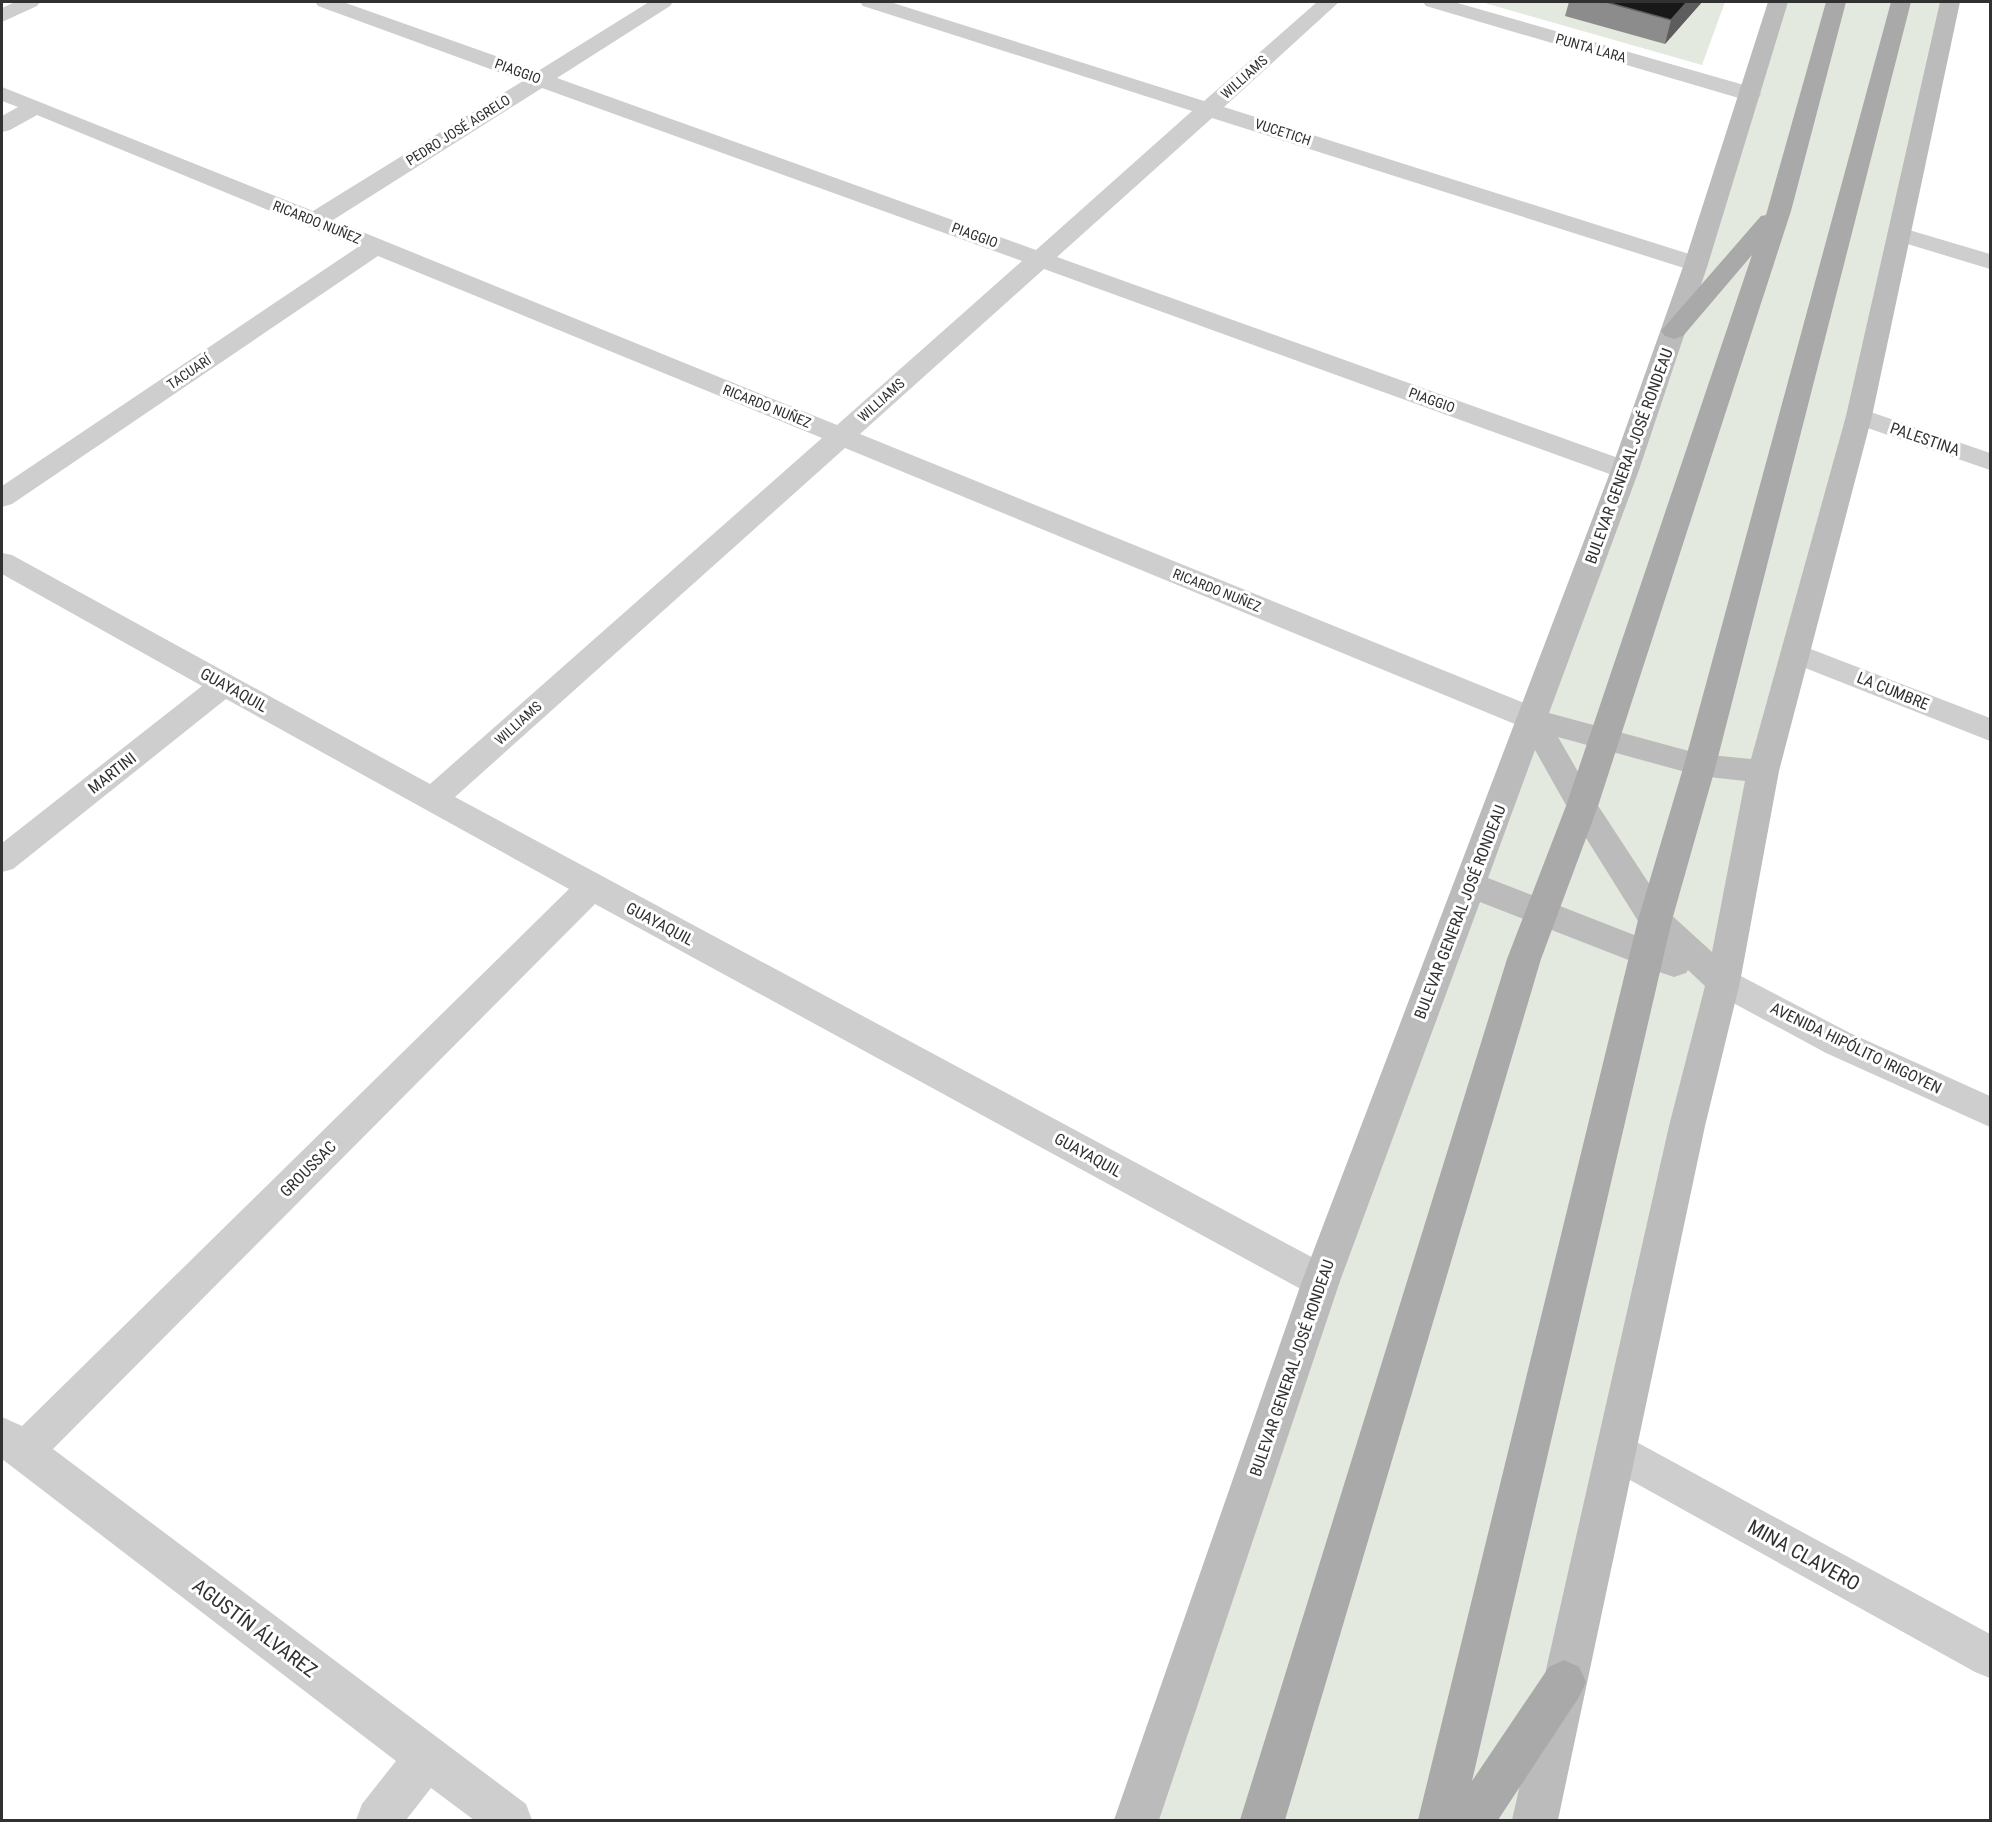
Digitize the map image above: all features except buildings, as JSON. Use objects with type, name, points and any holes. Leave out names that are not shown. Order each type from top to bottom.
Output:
[{"type":"main road","name":"BULEVAR GENERAL JOSÉ RONDEAU","points":[[1136,1821],[1321,1281],[1625,470],[1696,264],[1778,2]]},
{"type":"main road","points":[[1262,1821],[1540,912],[1582,806],[1779,211],[1836,2]]},
{"type":"main road","points":[[1440,1821],[1651,937],[1700,765],[1901,2]]},
{"type":"main road","points":[[1535,1821],[1687,1126],[1724,982],[1763,771],[1859,416],[1950,2]]},
{"type":"main road","points":[[1674,331],[1779,211]]},
{"type":"main road","points":[[1533,719],[1700,765],[1763,771]]},
{"type":"main road","points":[[1533,719],[1651,937]]},
{"type":"main road","points":[[1471,885],[1540,912],[1651,937],[1724,982]]},
{"type":"main road","points":[[1472,1821],[1564,1682]]},
{"type":"street","points":[[2,16],[30,2]]},
{"type":"street","name":"PIAGGIO","points":[[325,2],[1625,470]]},
{"type":"street","name":"PEDRO JOSÉ AGRELO","points":[[314,221],[663,2]]},
{"type":"street","name":"VUCETICH","points":[[870,2],[1696,264]]},
{"type":"street","name":"WILLIAMS","points":[[433,799],[1329,2]]},
{"type":"street","name":"PUNTA LARA","points":[[1433,2],[1750,94]]},
{"type":"street","name":"RICARDO NUÑEZ","points":[[2,93],[1533,719]]},
{"type":"street","points":[[2,125],[35,107]]},
{"type":"street","points":[[1899,234],[1990,261]]},
{"type":"street","name":"TACUARÍ","points":[[2,498],[376,246]]},
{"type":"street","name":"PALESTINA","points":[[1859,416],[1990,462]]},
{"type":"street","name":"GUAYAQUIL","points":[[2,562],[592,887],[1321,1281]]},
{"type":"street","name":"LA CUMBRE","points":[[1795,653],[1990,730]]},
{"type":"street","name":"MARTINI","points":[[2,860],[223,685]]},
{"type":"street","name":"GROUSSAC","points":[[12,1444],[592,887]]},
{"type":"street","name":"AVENIDA HIPÓLITO IRIGOYEN","points":[[1724,982],[1838,1043],[1990,1112]]},
{"type":"street","name":"AGUSTÍN ÁLVAREZ","points":[[12,1444],[510,1821]]},
{"type":"street","name":"MINA CLAVERO","points":[[1617,1452],[1990,1657]]},
{"type":"street","points":[[378,1821],[427,1758]]},
{"type":"shaded area","points":[[1481,2],[1725,2],[1702,65]]},
{"type":"shaded area","points":[[1778,2],[1950,2],[1921,138],[1564,1682],[1535,1820],[1136,1820],[1321,1281],[1750,94]]}]
